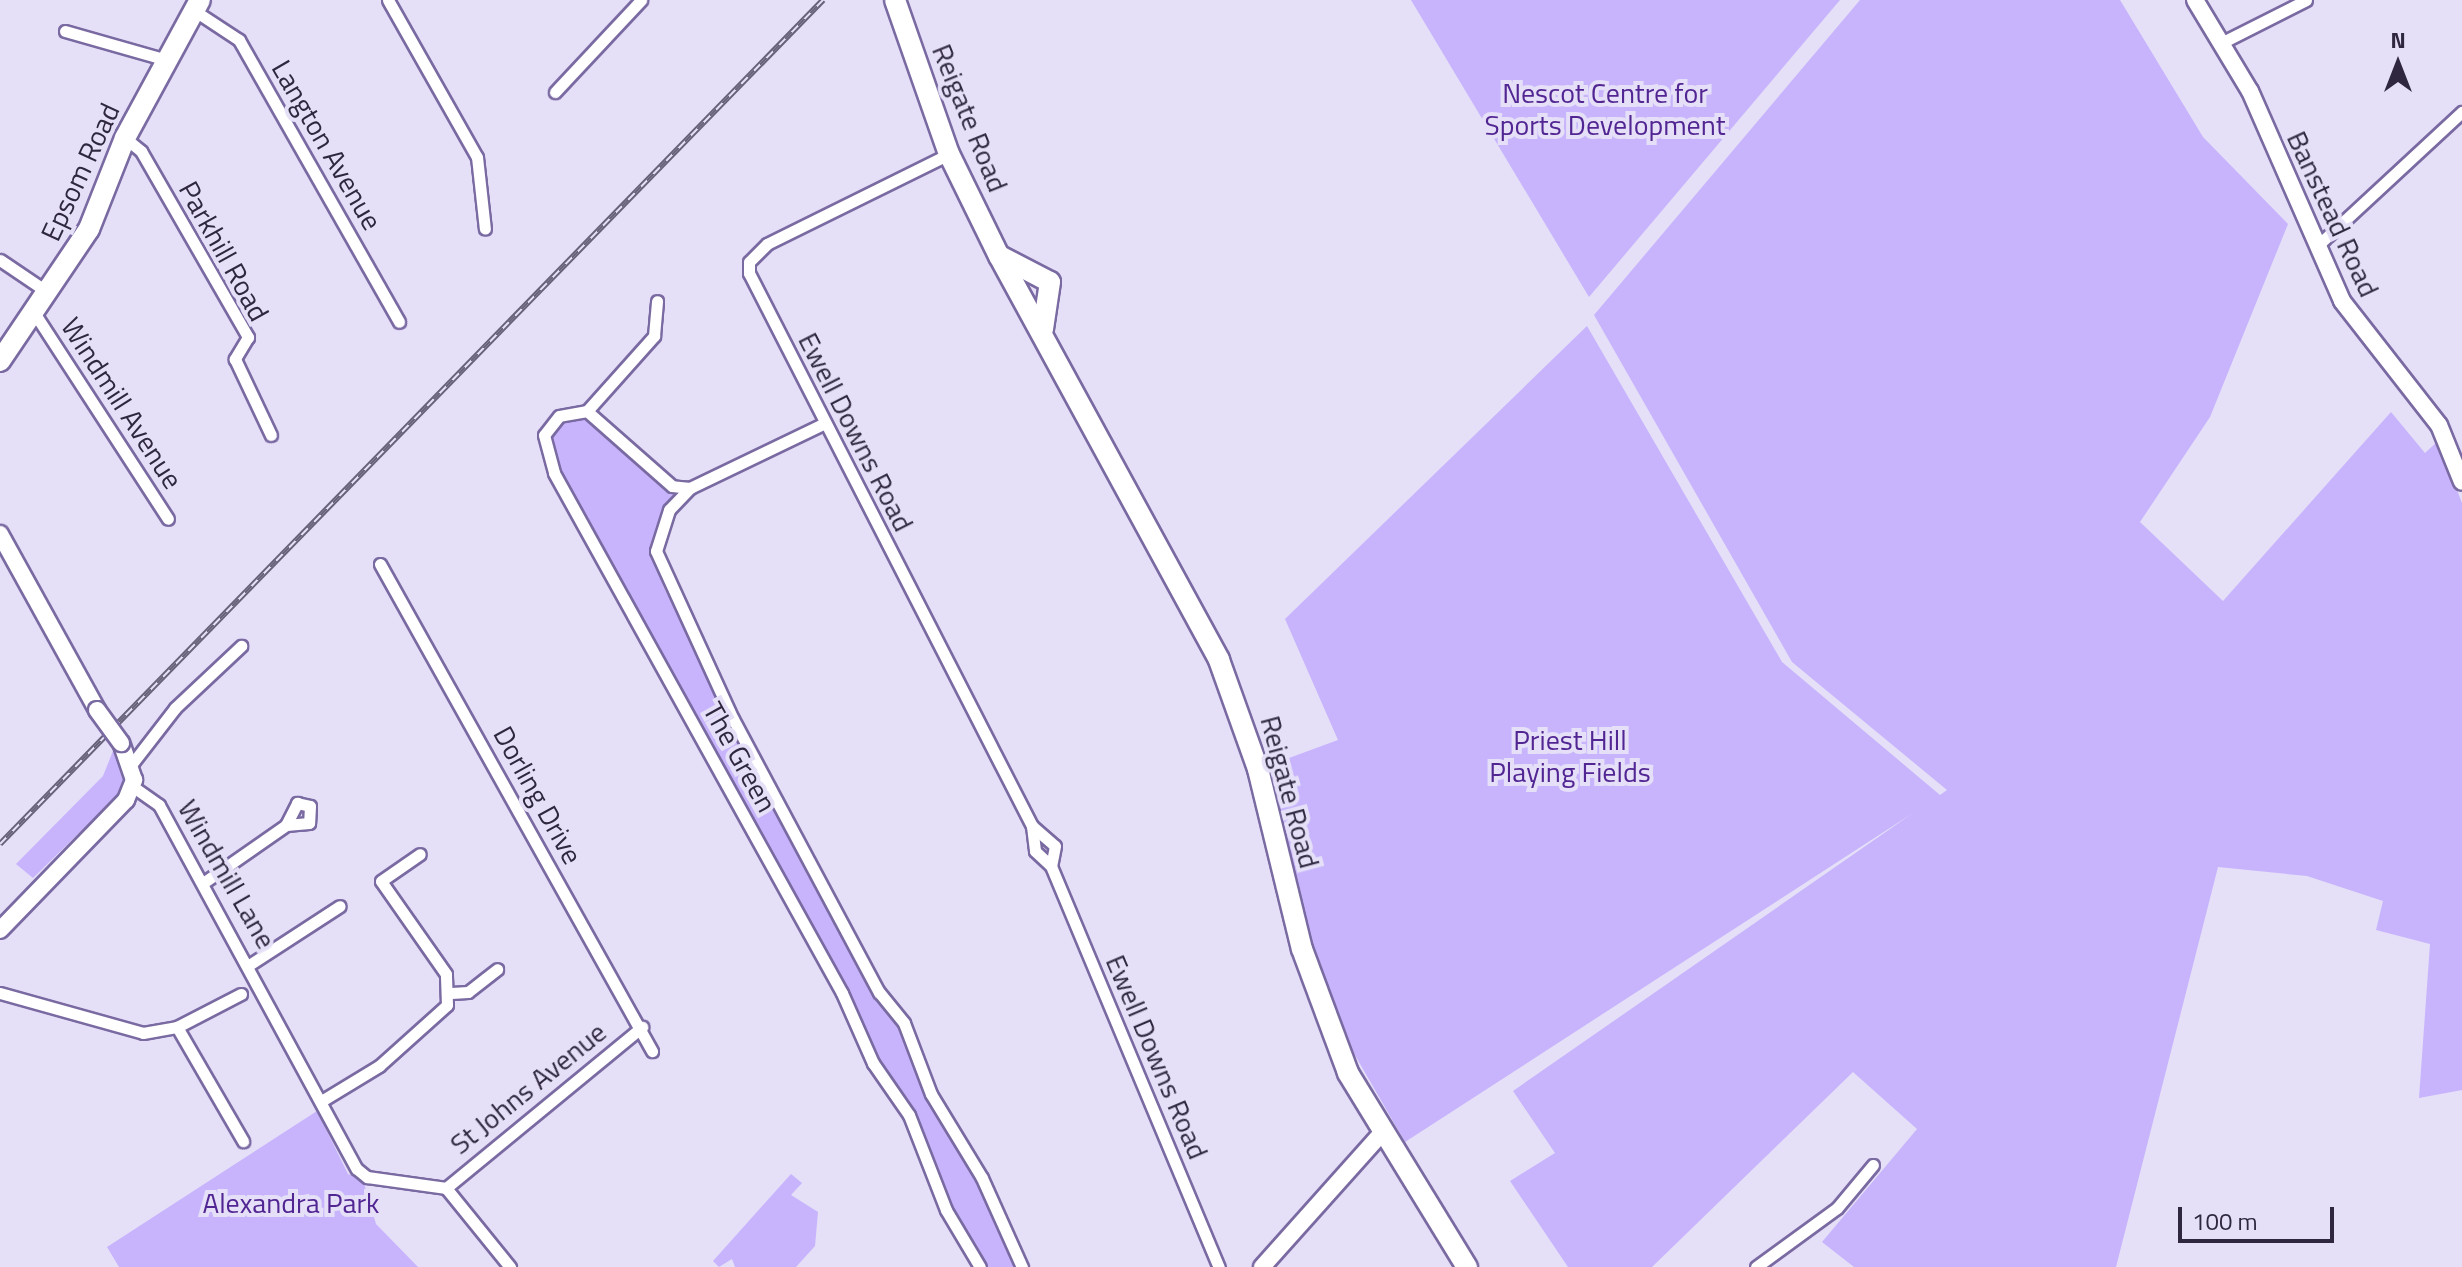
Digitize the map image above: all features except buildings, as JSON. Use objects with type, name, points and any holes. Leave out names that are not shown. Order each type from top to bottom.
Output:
[{"type":"highway","name":"Reigate Road","points":[[895,0],[949,154],[999,256],[1033,299],[1043,337],[1219,660],[1258,769],[1302,949],[1348,1073],[1380,1135],[1467,1267]]},
{"type":"highway","name":"Epsom Road","points":[[0,361],[50,294],[89,229],[125,138],[197,5]]},
{"type":"highway","name":"Reigate Road","points":[[999,256],[1037,277],[1033,299]]},
{"type":"street","points":[[388,0],[477,157],[485,229]]},
{"type":"street","points":[[555,92],[641,0]]},
{"type":"street","name":"Banstead Road","points":[[2195,0],[2223,42],[2351,317],[2439,425],[2462,482]]},
{"type":"street","points":[[2223,42],[2306,0]]},
{"type":"street","name":"Langton Avenue","points":[[197,5],[239,40],[399,322]]},
{"type":"street","points":[[65,31],[167,60]]},
{"type":"street","points":[[2316,247],[2462,112]]},
{"type":"street","name":"Parkhill Road","points":[[125,138],[141,151],[248,337],[235,359],[271,435]]},
{"type":"street","name":"Ewell Downs Road","points":[[949,154],[767,244],[749,262],[753,286],[1032,826],[1035,851],[1051,866],[1219,1267]]},
{"type":"street","points":[[0,260],[50,294]]},
{"type":"street","points":[[657,301],[654,336],[587,411],[672,486],[690,488]]},
{"type":"street","name":"Windmill Avenue","points":[[35,314],[168,519]]},
{"type":"street","name":"The Green","points":[[587,411],[550,424],[546,458],[842,993],[873,1063],[909,1115],[946,1210],[980,1267]]},
{"type":"street","name":"The Green","points":[[825,423],[690,488],[661,528],[659,565],[879,992],[904,1023],[931,1094],[982,1178],[1022,1267]]},
{"type":"street","points":[[0,534],[97,710],[121,743],[131,765],[132,786],[0,930]]},
{"type":"street","name":"Dorling Drive","points":[[380,564],[642,1027],[652,1051]]},
{"type":"street","points":[[131,765],[175,708],[241,646]]},
{"type":"street","name":"Windmill Lane","points":[[132,786],[153,797],[249,965],[361,1175],[446,1188]]},
{"type":"street","points":[[203,883],[286,825]]},
{"type":"street","name":"Ewell Downs Road","points":[[1032,826],[1055,846],[1051,866]]},
{"type":"street","points":[[323,1100],[433,1024],[451,993],[446,974],[381,881],[420,854]]},
{"type":"street","points":[[249,965],[340,906]]},
{"type":"street","points":[[451,993],[468,992],[497,969]]},
{"type":"street","points":[[0,993],[136,1032],[177,1027],[241,994]]},
{"type":"street","points":[[177,1027],[243,1141]]},
{"type":"street","name":"St Johns Avenue","points":[[446,1188],[642,1027]]},
{"type":"street","points":[[1262,1267],[1380,1135]]},
{"type":"street","points":[[1756,1267],[1837,1208],[1873,1165]]},
{"type":"street","points":[[446,1188],[510,1267]]},
{"type":"green space","name":"Nescot Centre for Sports Development","points":[[1411,0],[1840,0],[1589,297]]},
{"type":"green space","name":"Priest Hill Playing Fields","points":[[1860,0],[2120,0],[2203,137],[2288,224],[2210,417],[2140,522],[2223,601],[2391,412],[2425,453],[2438,441],[2462,503],[2462,1090],[2419,1098],[2430,944],[2376,930],[2383,901],[2307,876],[2218,867],[2116,1267],[1854,1267],[1822,1242],[1917,1129],[1853,1072],[1652,1267],[1568,1267],[1510,1181],[1555,1153],[1513,1091],[1913,813],[1405,1142],[1352,1050],[1310,942],[1270,765],[1338,740],[1285,619],[1587,326],[1782,662],[1940,795],[1947,790],[1792,662],[1594,315]]},
{"type":"green space","points":[[582,418],[678,494],[653,555],[664,588],[891,1009],[1018,1267],[985,1267],[953,1215],[846,992],[556,467],[549,435],[563,421]]},
{"type":"green space","points":[[115,746],[129,780],[124,789],[33,878],[16,864],[103,776]]},
{"type":"green space","name":"Alexandra Park","points":[[317,1111],[348,1174],[363,1180],[376,1224],[418,1267],[119,1267],[107,1247]]},
{"type":"green space","points":[[791,1174],[802,1183],[791,1195],[818,1212],[815,1246],[796,1267],[735,1267],[732,1259],[719,1267],[713,1261]]},
{"type":"railway","points":[[0,844],[823,0]]}]
